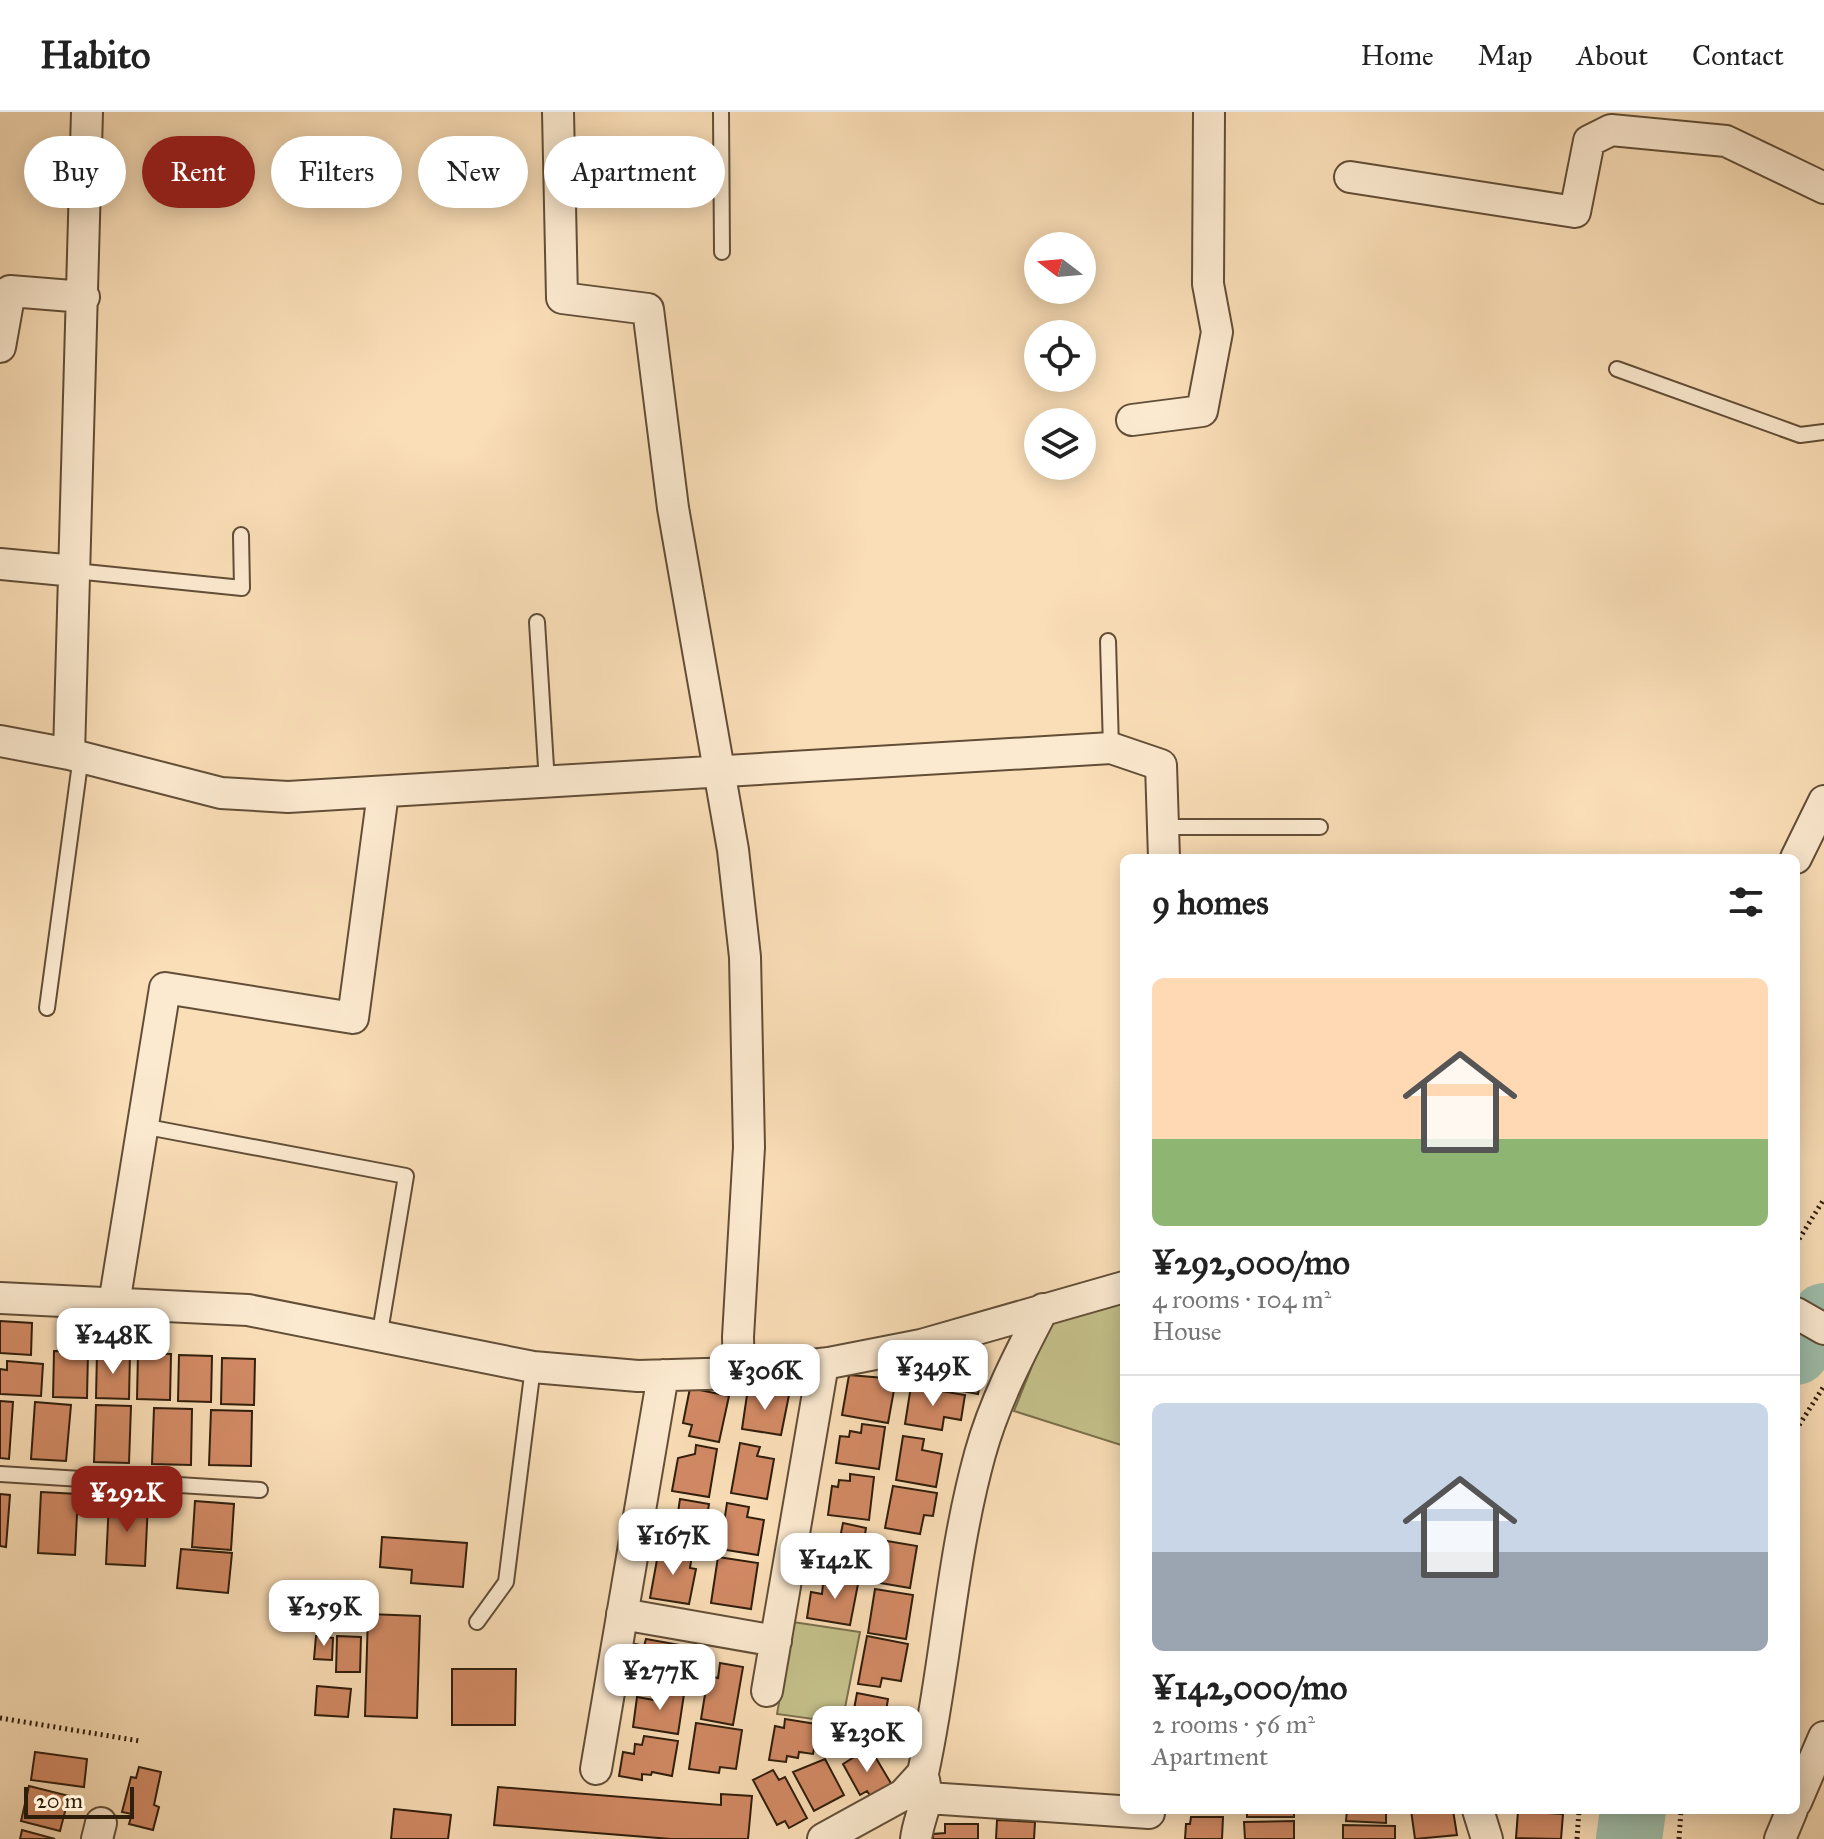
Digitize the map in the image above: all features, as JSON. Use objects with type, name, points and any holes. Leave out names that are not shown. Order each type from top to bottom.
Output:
[{"type":"street","points":[[75,755],[75,571],[87,112]]},
{"type":"street","points":[[558,112],[562,298],[648,309],[673,508],[733,850],[743,942],[748,1048],[749,1147],[739,1373]]},
{"type":"street","points":[[1132,420],[1202,411],[1217,332],[1208,284],[1209,112]]},
{"type":"street","points":[[1350,177],[1575,212],[1589,141],[1611,130],[1726,141],[1824,188]]},
{"type":"street","points":[[0,347],[10,291],[84,297]]},
{"type":"street","points":[[0,564],[75,571]]},
{"type":"street","points":[[0,741],[75,755],[221,793],[288,797],[547,784],[1111,748],[1161,765],[1164,854]]},
{"type":"street","points":[[114,1304],[165,988],[353,1018],[383,793]]},
{"type":"street","points":[[1798,854],[1824,801]]},
{"type":"street","points":[[0,1298],[248,1310],[533,1367],[663,1375],[739,1373],[823,1364],[921,1345],[1120,1288]]},
{"type":"street","points":[[916,1839],[952,1588],[981,1451],[1014,1365],[1043,1309]]},
{"type":"street","points":[[1800,1315],[1824,1329]]},
{"type":"street","points":[[767,1691],[823,1364]]},
{"type":"street","points":[[596,1769],[663,1375]]},
{"type":"street","points":[[622,1614],[776,1641]]},
{"type":"street","points":[[1800,1793],[1824,1737]]},
{"type":"street","points":[[823,1839],[903,1795],[926,1786],[1149,1821]]},
{"type":"street","points":[[1479,1814],[1487,1839]]},
{"type":"street","points":[[1780,1839],[1790,1814]]},
{"type":"lane","points":[[721,112],[722,252]]},
{"type":"lane","points":[[1617,369],[1800,435],[1824,432]]},
{"type":"lane","points":[[75,571],[242,588],[241,535]]},
{"type":"lane","points":[[537,622],[547,784]]},
{"type":"lane","points":[[1108,641],[1111,748]]},
{"type":"lane","points":[[47,1008],[75,755]]},
{"type":"lane","points":[[1163,827],[1320,827]]},
{"type":"lane","points":[[142,1126],[406,1176],[379,1338]]},
{"type":"lane","points":[[477,1622],[506,1582],[533,1367]]},
{"type":"lane","points":[[0,1474],[260,1490]]},
{"type":"path","points":[[1800,1238],[1824,1199]]},
{"type":"path","points":[[1800,1424],[1824,1386]]},
{"type":"path","points":[[0,1718],[140,1741]]},
{"type":"path","points":[[1577,1839],[1579,1814]]},
{"type":"path","points":[[1679,1839],[1681,1814]]},
{"type":"shaded area","points":[[1120,1302],[1120,1445],[1014,1411],[1053,1314]]},
{"type":"shaded area","points":[[793,1622],[860,1632],[842,1723],[777,1714]]},
{"type":"building","points":[[0,1321],[32,1323],[31,1355],[0,1353]]},
{"type":"building","points":[[54,1351],[88,1352],[87,1398],[53,1397]]},
{"type":"building","points":[[97,1352],[130,1353],[129,1399],[96,1398]]},
{"type":"building","points":[[963,1352],[985,1356],[978,1394],[926,1384],[930,1361],[938,1363],[939,1358],[951,1360],[952,1355],[962,1357]]},
{"type":"building","points":[[138,1353],[171,1354],[170,1400],[137,1399]]},
{"type":"building","points":[[179,1355],[212,1356],[211,1402],[178,1401]]},
{"type":"building","points":[[222,1358],[255,1359],[254,1405],[221,1404]]},
{"type":"building","points":[[7,1361],[43,1364],[41,1396],[0,1394],[0,1369],[7,1370]]},
{"type":"building","points":[[849,1375],[896,1379],[888,1423],[842,1415]]},
{"type":"building","points":[[911,1386],[965,1395],[961,1420],[944,1417],[942,1430],[905,1424]]},
{"type":"building","points":[[690,1388],[729,1396],[719,1442],[689,1436],[692,1425],[683,1423]]},
{"type":"building","points":[[748,1388],[789,1395],[781,1435],[742,1429]]},
{"type":"building","points":[[0,1401],[13,1402],[9,1459],[0,1458]]},
{"type":"building","points":[[35,1402],[71,1405],[66,1461],[31,1459]]},
{"type":"building","points":[[96,1405],[131,1406],[129,1463],[94,1462]]},
{"type":"building","points":[[154,1408],[192,1409],[191,1465],[152,1464]]},
{"type":"building","points":[[211,1410],[252,1411],[251,1466],[209,1465]]},
{"type":"building","points":[[862,1424],[885,1427],[879,1469],[836,1463],[840,1436],[849,1437],[850,1431],[861,1433]]},
{"type":"building","points":[[903,1436],[924,1439],[922,1450],[942,1454],[936,1487],[896,1480]]},
{"type":"building","points":[[740,1443],[760,1447],[757,1456],[774,1459],[767,1499],[731,1493]]},
{"type":"building","points":[[696,1445],[717,1449],[709,1497],[672,1491],[678,1458],[695,1454]]},
{"type":"building","points":[[850,1474],[874,1477],[869,1520],[828,1515],[832,1486],[838,1487],[839,1480],[850,1481]]},
{"type":"building","points":[[893,1486],[937,1493],[933,1516],[924,1515],[920,1534],[885,1528]]},
{"type":"building","points":[[41,1492],[78,1494],[75,1555],[38,1553]]},
{"type":"building","points":[[0,1494],[10,1495],[6,1547],[0,1546]]},
{"type":"building","points":[[680,1499],[709,1504],[702,1549],[663,1542],[667,1518],[677,1519]]},
{"type":"building","points":[[109,1501],[148,1503],[145,1566],[106,1564]]},
{"type":"building","points":[[195,1501],[234,1504],[231,1550],[192,1547]]},
{"type":"building","points":[[727,1503],[749,1507],[747,1517],[764,1520],[758,1555],[720,1549]]},
{"type":"building","points":[[843,1523],[866,1528],[859,1572],[817,1564],[822,1535],[840,1538]]},
{"type":"building","points":[[382,1537],[467,1543],[463,1587],[411,1583],[412,1570],[380,1567]]},
{"type":"building","points":[[881,1540],[917,1546],[910,1588],[874,1582]]},
{"type":"building","points":[[181,1549],[232,1553],[228,1593],[177,1588]]},
{"type":"building","points":[[659,1549],[692,1555],[690,1568],[696,1569],[689,1604],[650,1598]]},
{"type":"building","points":[[718,1557],[758,1563],[751,1609],[711,1603]]},
{"type":"building","points":[[834,1575],[859,1579],[850,1625],[807,1618],[811,1592],[822,1594],[823,1584],[833,1585]]},
{"type":"building","points":[[875,1589],[913,1595],[906,1639],[868,1633]]},
{"type":"building","points":[[368,1614],[420,1616],[417,1718],[365,1716]]},
{"type":"building","points":[[316,1636],[333,1638],[332,1660],[314,1659]]},
{"type":"building","points":[[337,1636],[361,1637],[360,1672],[336,1672]]},
{"type":"building","points":[[867,1636],[908,1644],[901,1681],[882,1678],[880,1687],[858,1684]]},
{"type":"building","points":[[646,1639],[680,1645],[673,1685],[630,1677],[635,1644],[644,1646]]},
{"type":"building","points":[[720,1663],[743,1667],[733,1725],[701,1719],[708,1676],[718,1678]]},
{"type":"building","points":[[452,1669],[516,1669],[515,1725],[452,1725]]},
{"type":"building","points":[[317,1686],[351,1689],[348,1717],[315,1715]]},
{"type":"building","points":[[656,1689],[684,1694],[678,1734],[633,1727],[637,1697],[654,1700]]},
{"type":"building","points":[[857,1693],[888,1699],[886,1711],[893,1712],[888,1742],[875,1740],[874,1746],[848,1742]]},
{"type":"building","points":[[785,1719],[835,1727],[830,1752],[814,1749],[813,1754],[799,1752],[798,1758],[787,1756],[786,1762],[769,1760],[775,1726],[784,1728]]},
{"type":"building","points":[[696,1723],[742,1730],[736,1769],[720,1767],[719,1773],[689,1769]]},
{"type":"building","points":[[644,1736],[678,1741],[672,1776],[652,1772],[651,1775],[642,1774],[642,1780],[619,1776],[623,1752],[634,1754],[635,1744],[642,1745]]},
{"type":"building","points":[[864,1751],[867,1756],[873,1753],[892,1785],[871,1797],[867,1791],[860,1795],[843,1764]]},
{"type":"building","points":[[35,1752],[87,1759],[84,1787],[31,1780]]},
{"type":"building","points":[[825,1759],[844,1795],[814,1811],[793,1772]]},
{"type":"building","points":[[139,1767],[161,1772],[154,1805],[159,1807],[153,1830],[129,1824],[132,1814],[122,1812],[131,1777],[136,1778]]},
{"type":"building","points":[[773,1770],[779,1780],[785,1777],[807,1818],[789,1828],[785,1821],[777,1825],[753,1780]]},
{"type":"building","points":[[29,1786],[69,1796],[60,1831],[21,1821]]},
{"type":"building","points":[[498,1787],[721,1805],[721,1794],[752,1796],[748,1839],[671,1839],[494,1825]]},
{"type":"building","points":[[394,1809],[451,1815],[448,1839],[391,1839]]},
{"type":"building","points":[[1247,1814],[1294,1814],[1294,1817],[1247,1817]]},
{"type":"building","points":[[1347,1814],[1386,1814],[1386,1823],[1346,1821]]},
{"type":"building","points":[[1412,1814],[1454,1814],[1457,1835],[1415,1839]]},
{"type":"building","points":[[1518,1814],[1563,1814],[1561,1839],[1516,1838]]},
{"type":"building","points":[[1191,1817],[1223,1817],[1222,1839],[1185,1839],[1186,1824],[1190,1824]]},
{"type":"building","points":[[997,1820],[1035,1822],[1034,1839],[996,1839]]},
{"type":"building","points":[[1294,1821],[1294,1839],[1245,1839],[1244,1822]]},
{"type":"building","points":[[945,1824],[978,1824],[978,1839],[933,1839],[933,1834],[945,1833]]},
{"type":"building","points":[[1343,1825],[1395,1826],[1395,1839],[1343,1839]]},
{"type":"building","points":[[22,1830],[55,1839],[20,1839]]},
{"type":"waterway","points":[[1800,1347],[1824,1316]]},
{"type":"waterway","points":[[1629,1839],[1632,1814]]}]
